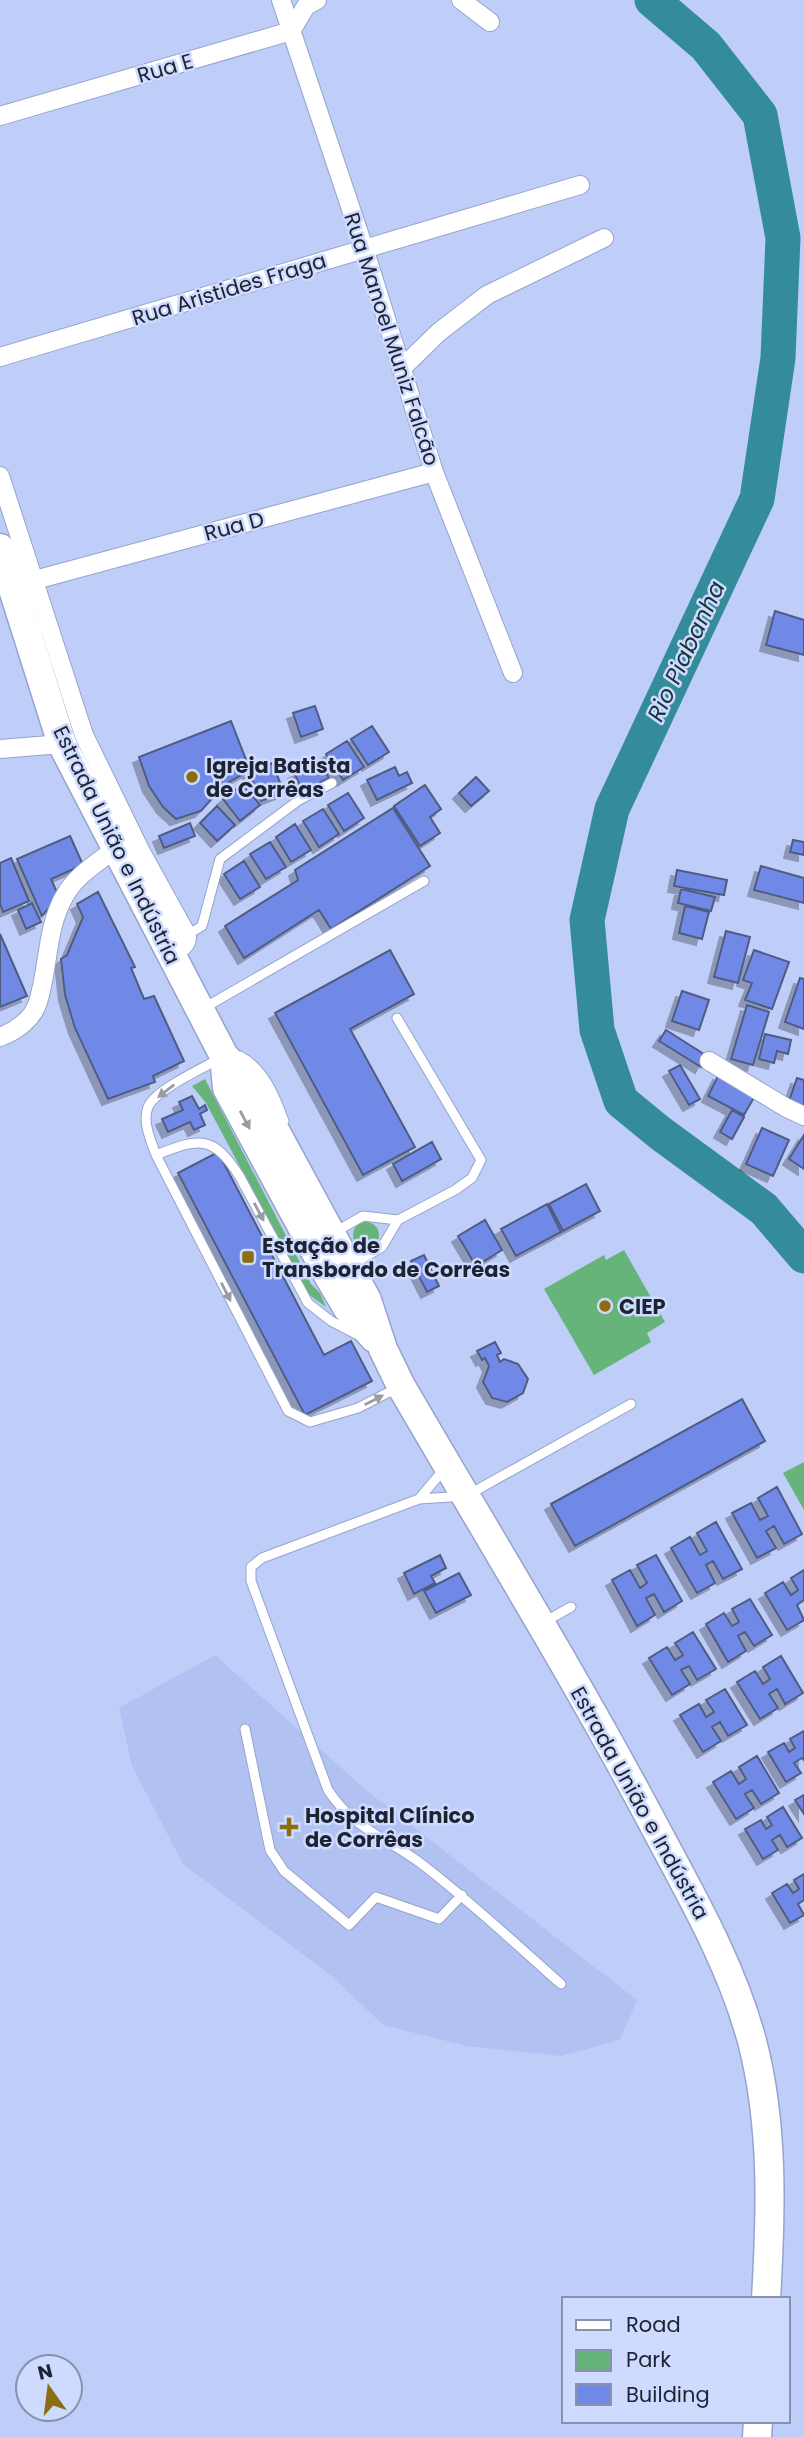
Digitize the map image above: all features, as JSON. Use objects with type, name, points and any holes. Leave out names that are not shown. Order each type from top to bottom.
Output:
[{"type":"main road","name":"Estrada União e Indústria","points":[[3,562],[62,744],[115,849],[179,944],[200,1011],[224,1056],[247,1079],[304,1185],[322,1240]]},
{"type":"main road","name":"Estrada União e Indústria","points":[[224,1056],[228,1088],[339,1272],[367,1300],[383,1349],[401,1386],[600,1725],[720,1950],[737,1990],[752,2044],[763,2103],[769,2154],[766,2297]]},
{"type":"street","name":"Rua Manoel Muniz Falcão","points":[[281,0],[364,248],[434,472],[513,673]]},
{"type":"street","points":[[291,31],[306,6],[317,0]]},
{"type":"street","points":[[461,0],[490,22]]},
{"type":"street","name":"Rua E","points":[[0,116],[291,31]]},
{"type":"street","name":"Rua Aristides Fraga","points":[[0,357],[580,185]]},
{"type":"street","points":[[401,369],[439,332],[487,295],[604,238]]},
{"type":"street","name":"Rua D","points":[[35,580],[434,472]]},
{"type":"street","points":[[0,477],[85,736],[140,850],[179,944]]},
{"type":"street","points":[[0,749],[62,744]]},
{"type":"street","points":[[0,1037],[10,1034],[24,1024],[38,1004],[55,918],[65,896],[79,877],[115,849]]},
{"type":"street","points":[[709,1061],[804,1116]]},
{"type":"lane","points":[[179,944],[202,926],[220,859],[299,800],[332,783]]},
{"type":"lane","points":[[200,1011],[424,881]]},
{"type":"lane","points":[[339,1272],[382,1247],[398,1220],[455,1191],[472,1178],[481,1160],[397,1018]]},
{"type":"lane","points":[[224,1056],[165,1089],[148,1107],[146,1128],[156,1155],[288,1411],[310,1422],[358,1408],[401,1386]]},
{"type":"lane","points":[[156,1155],[185,1143],[204,1143],[217,1149],[240,1177],[308,1303],[331,1321],[383,1349]]},
{"type":"lane","points":[[322,1240],[363,1216],[398,1220]]},
{"type":"lane","points":[[561,1984],[462,1895],[415,1859],[341,1810],[328,1790],[251,1581],[251,1567],[262,1558],[419,1499],[466,1496],[631,1404]]},
{"type":"lane","points":[[419,1499],[447,1466]]},
{"type":"lane","points":[[540,1624],[571,1607]]},
{"type":"lane","points":[[245,1729],[270,1850],[284,1871],[349,1926],[376,1897],[439,1919],[462,1895]]},
{"type":"shaded area","name":"Hospital Clínico de Corrêas","points":[[215,1655],[367,1791],[637,2000],[620,2040],[561,2056],[467,2046],[383,2025],[333,1977],[183,1864],[132,1766],[119,1708]]},
{"type":"green space","points":[[205,1079],[311,1284],[320,1293],[326,1307],[308,1294],[206,1103],[192,1086]]},
{"type":"green space","points":[[366,1222],[375,1226],[379,1235],[375,1244],[366,1248],[357,1244],[353,1235],[357,1226]]},
{"type":"green space","name":"CIEP","points":[[624,1250],[665,1322],[647,1333],[651,1342],[594,1375],[544,1289],[604,1255],[606,1260]]},
{"type":"green space","points":[[804,1462],[804,1510],[783,1473]]},
{"type":"building","points":[[775,611],[804,620],[804,655],[766,645]]},
{"type":"building","points":[[315,706],[323,729],[301,737],[293,713]]},
{"type":"building","name":"Igreja Batista de Corrêas","points":[[231,721],[250,770],[224,785],[201,811],[176,819],[163,807],[149,786],[139,757]]},
{"type":"building","points":[[372,726],[389,752],[368,765],[351,739]]},
{"type":"building","points":[[347,741],[364,767],[343,780],[326,754]]},
{"type":"building","points":[[320,760],[329,778],[303,791],[294,773]]},
{"type":"building","points":[[272,763],[284,792],[261,801],[249,773]]},
{"type":"building","points":[[395,767],[399,776],[407,772],[412,783],[377,800],[367,780]]},
{"type":"building","points":[[476,777],[489,791],[471,806],[459,793]]},
{"type":"building","points":[[243,784],[260,805],[240,821],[223,799]]},
{"type":"building","points":[[425,785],[441,809],[430,817],[440,833],[420,846],[394,806]]},
{"type":"building","points":[[348,793],[364,818],[344,831],[328,805]]},
{"type":"building","points":[[217,806],[235,825],[217,841],[200,823]]},
{"type":"building","points":[[393,808],[430,866],[331,929],[319,910],[244,958],[225,926],[298,880],[295,870]]},
{"type":"building","points":[[323,809],[339,834],[319,847],[303,821]]},
{"type":"building","points":[[190,823],[195,836],[164,848],[159,836]]},
{"type":"building","points":[[295,824],[311,850],[291,862],[276,837]]},
{"type":"building","points":[[70,836],[83,865],[51,879],[59,897],[42,916],[17,859]]},
{"type":"building","points":[[793,840],[804,842],[804,855],[790,852]]},
{"type":"building","points":[[270,842],[286,867],[266,879],[250,854]]},
{"type":"building","points":[[11,858],[29,901],[3,912],[0,904],[0,863]]},
{"type":"building","points":[[244,861],[260,887],[240,899],[224,874]]},
{"type":"building","points":[[761,866],[804,878],[804,903],[754,890]]},
{"type":"building","points":[[677,870],[727,880],[724,895],[674,886]]},
{"type":"building","points":[[681,889],[715,897],[711,911],[678,903]]},
{"type":"building","points":[[98,892],[135,967],[131,968],[144,999],[154,996],[184,1061],[153,1076],[155,1082],[108,1099],[75,1028],[65,995],[61,959],[67,955],[83,917],[77,904]]},
{"type":"building","points":[[32,903],[41,922],[26,929],[18,910]]},
{"type":"building","points":[[685,906],[709,912],[702,939],[679,933]]},
{"type":"building","points":[[726,931],[750,937],[738,983],[714,977]]},
{"type":"building","points":[[0,934],[27,996],[0,1007]]},
{"type":"building","points":[[390,950],[414,994],[350,1029],[415,1147],[363,1175],[275,1013]]},
{"type":"building","points":[[754,950],[789,962],[772,1009],[745,1000],[752,983],[743,980]]},
{"type":"building","points":[[800,978],[804,979],[804,1029],[785,1022]]},
{"type":"building","points":[[682,991],[709,1000],[699,1030],[672,1021]]},
{"type":"building","points":[[747,1005],[769,1012],[753,1065],[731,1059]]},
{"type":"building","points":[[666,1030],[707,1056],[701,1067],[659,1041]]},
{"type":"building","points":[[765,1034],[791,1040],[788,1054],[777,1051],[774,1063],[759,1059]]},
{"type":"building","points":[[680,1065],[700,1099],[689,1105],[669,1071]]},
{"type":"building","points":[[719,1074],[756,1094],[744,1115],[708,1096]]},
{"type":"building","points":[[797,1078],[804,1080],[804,1106],[789,1101]]},
{"type":"building","points":[[192,1096],[199,1109],[205,1105],[207,1110],[200,1114],[205,1125],[194,1130],[190,1122],[168,1132],[162,1119],[183,1110],[179,1102]]},
{"type":"building","points":[[732,1110],[744,1117],[732,1139],[720,1132]]},
{"type":"building","points":[[762,1128],[789,1140],[773,1176],[746,1164]]},
{"type":"building","points":[[804,1135],[804,1169],[789,1159]]},
{"type":"building","points":[[432,1142],[441,1159],[402,1181],[393,1164]]},
{"type":"building","name":"Estação de Transbordo de Corrêas","points":[[218,1152],[324,1355],[351,1341],[372,1381],[305,1415],[178,1173]]},
{"type":"building","points":[[586,1184],[600,1211],[563,1231],[549,1204]]},
{"type":"building","points":[[547,1204],[561,1232],[516,1256],[501,1229]]},
{"type":"building","points":[[485,1220],[502,1250],[476,1266],[458,1236]]},
{"type":"building","points":[[424,1255],[439,1286],[427,1292],[411,1261]]},
{"type":"building","points":[[495,1342],[501,1353],[497,1355],[500,1362],[504,1359],[518,1364],[528,1379],[523,1393],[507,1402],[492,1398],[483,1382],[489,1366],[477,1351]]},
{"type":"building","points":[[742,1399],[765,1441],[575,1546],[551,1504]]},
{"type":"building","points":[[777,1487],[802,1534],[784,1544],[774,1526],[766,1531],[776,1548],[757,1558],[732,1513],[751,1503],[760,1520],[768,1516],[758,1498]]},
{"type":"building","points":[[716,1522],[742,1569],[723,1579],[713,1561],[706,1565],[715,1583],[697,1593],[671,1548],[690,1537],[700,1555],[707,1551],[697,1533]]},
{"type":"building","points":[[440,1555],[446,1568],[431,1576],[435,1583],[414,1594],[404,1573]]},
{"type":"building","points":[[656,1555],[682,1601],[664,1612],[654,1594],[646,1598],[655,1615],[637,1626],[612,1580],[630,1570],[640,1588],[647,1583],[637,1565]]},
{"type":"building","points":[[804,1570],[804,1600],[797,1605],[804,1620],[787,1630],[765,1593],[783,1582],[791,1595],[798,1590],[791,1578]]},
{"type":"building","points":[[459,1573],[471,1595],[436,1613],[424,1591]]},
{"type":"building","points":[[750,1599],[772,1635],[754,1646],[745,1632],[738,1636],[746,1651],[728,1662],[706,1624],[724,1613],[732,1626],[739,1622],[732,1609]]},
{"type":"building","points":[[693,1632],[716,1669],[697,1680],[689,1666],[681,1670],[690,1684],[672,1695],[649,1658],[667,1647],[675,1660],[683,1655],[675,1643]]},
{"type":"building","points":[[781,1656],[803,1693],[785,1704],[777,1689],[769,1694],[778,1708],[760,1719],[737,1682],[755,1671],[763,1684],[770,1679],[763,1667]]},
{"type":"building","points":[[725,1689],[747,1725],[728,1736],[720,1722],[712,1727],[721,1741],[703,1752],[680,1715],[699,1704],[706,1717],[714,1712],[706,1700]]},
{"type":"building","points":[[804,1731],[804,1760],[802,1758],[794,1763],[801,1773],[786,1782],[768,1752],[784,1743],[789,1752],[795,1748],[790,1739]]},
{"type":"building","points":[[757,1756],[779,1793],[761,1804],[752,1790],[745,1794],[754,1808],[736,1819],[713,1782],[731,1771],[739,1784],[746,1779],[739,1767]]},
{"type":"building","points":[[804,1795],[804,1814],[795,1800]]},
{"type":"building","points":[[783,1807],[802,1838],[787,1847],[780,1835],[772,1840],[778,1850],[763,1859],[745,1829],[761,1820],[766,1829],[772,1825],[767,1817]]},
{"type":"building","points":[[804,1874],[804,1900],[798,1904],[804,1915],[790,1923],[772,1893],[787,1884],[793,1893],[799,1889],[794,1880]]},
{"type":"waterway","name":"Rio Piabanha","points":[[652,0],[706,46],[760,115],[783,238],[778,358],[757,499],[612,809],[587,920],[597,1030],[621,1101],[764,1209],[804,1256]]},
{"type":"place","name":"Igreja Batista de Corrêas","points":[[192,777]]},
{"type":"place","name":"Estação de Transbordo de Corrêas","points":[[248,1257]]},
{"type":"place","name":"CIEP","points":[[605,1306]]},
{"type":"place","name":"Hospital Clínico de Corrêas","points":[[289,1827]]}]
